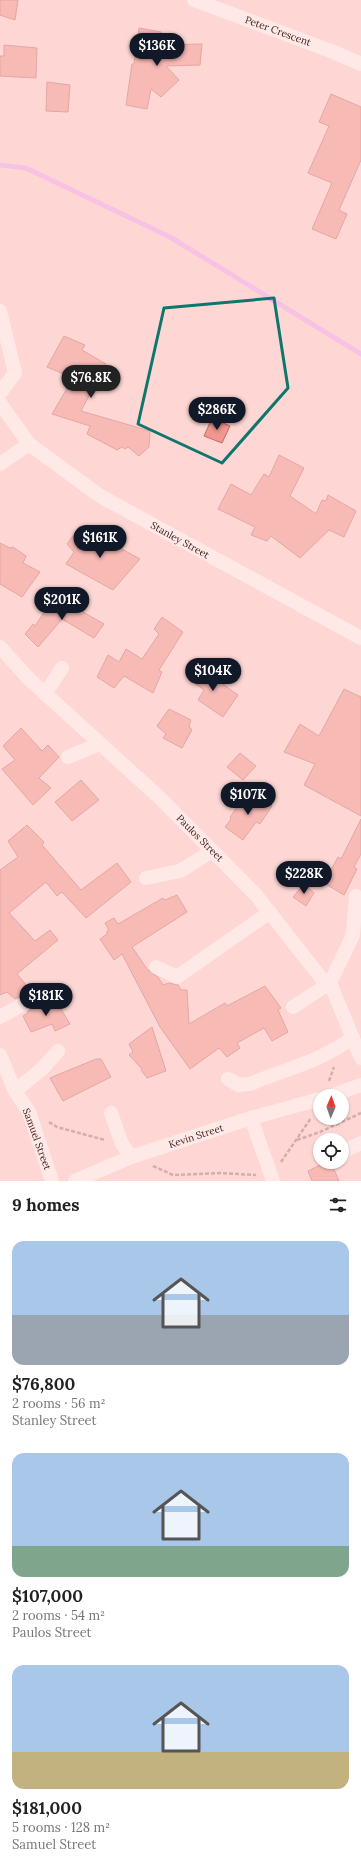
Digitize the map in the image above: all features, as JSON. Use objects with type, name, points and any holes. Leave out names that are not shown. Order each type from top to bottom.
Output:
[{"type":"street","name":"Peter Crescent","points":[[194,0],[331,51],[361,64]]},
{"type":"street","points":[[0,310],[15,373],[0,393]]},
{"type":"street","name":"Stanley Street","points":[[0,403],[29,444],[100,496],[361,638]]},
{"type":"street","points":[[0,464],[29,444]]},
{"type":"street","name":"Paulos Street","points":[[0,647],[28,678],[161,799],[256,894],[322,979],[330,983],[361,1058]]},
{"type":"street","points":[[45,694],[62,668]]},
{"type":"street","points":[[68,757],[99,744]]},
{"type":"street","points":[[146,878],[180,871],[212,851]]},
{"type":"street","points":[[292,1007],[330,983],[353,935],[356,896]]},
{"type":"street","points":[[156,966],[177,977],[270,912]]},
{"type":"street","points":[[0,1016],[32,999]]},
{"type":"street","points":[[228,1079],[239,1085],[250,1084],[315,1060],[340,1048],[353,1037]]},
{"type":"street","points":[[16,1091],[42,1069],[58,1051]]},
{"type":"street","name":"Samuel Street","points":[[0,1054],[16,1091],[29,1112],[52,1181]]},
{"type":"street","points":[[329,1089],[361,1085]]},
{"type":"street","name":"Kevin Street","points":[[75,1181],[131,1157],[251,1118],[313,1101]]},
{"type":"street","points":[[111,1113],[122,1144],[131,1157]]},
{"type":"street","points":[[251,1118],[272,1179]]},
{"type":"street","points":[[349,1149],[361,1143]]},
{"type":"path","points":[[329,1089],[340,1048]]},
{"type":"path","points":[[29,1112],[37,1114],[57,1127],[122,1144]]},
{"type":"path","points":[[297,1140],[320,1132],[361,1114]]},
{"type":"path","points":[[131,1157],[173,1175],[220,1173],[272,1179],[312,1116]]},
{"type":"highlighted area","points":[[274,298],[288,388],[222,463],[138,424],[164,308]]},
{"type":"building","points":[[0,0],[18,0],[15,20],[0,15]]},
{"type":"building","points":[[139,28],[161,32],[159,45],[202,44],[200,65],[166,66],[179,80],[161,97],[151,89],[147,109],[126,105]]},
{"type":"building","points":[[4,45],[37,48],[36,78],[0,76],[0,56],[4,56]]},
{"type":"building","points":[[47,82],[70,85],[68,112],[46,111]]},
{"type":"building","points":[[331,94],[361,107],[361,160],[339,210],[347,214],[336,239],[312,229],[332,183],[308,173],[329,126],[319,122]]},
{"type":"building","points":[[64,336],[85,345],[82,350],[106,364],[81,411],[150,431],[149,447],[139,456],[128,447],[125,449],[122,447],[117,450],[87,434],[90,426],[52,414],[73,378],[47,367]]},
{"type":"building","points":[[212,418],[230,426],[222,443],[204,436]]},
{"type":"building","points":[[279,455],[304,468],[290,496],[316,514],[322,500],[326,501],[328,495],[356,511],[344,537],[329,530],[300,558],[271,536],[267,541],[251,535],[255,527],[218,509],[231,484],[251,495],[264,474],[269,477]]},
{"type":"building","points":[[80,526],[140,559],[113,590],[66,564],[74,552],[67,544]]},
{"type":"building","points":[[0,543],[10,548],[13,547],[26,556],[23,563],[40,572],[22,597],[0,584]]},
{"type":"building","points":[[55,596],[104,624],[94,638],[62,619],[38,647],[25,634],[33,624],[35,626]]},
{"type":"building","points":[[162,617],[183,632],[159,670],[162,672],[153,693],[124,676],[114,688],[97,677],[108,655],[119,662],[126,649],[142,659],[159,634],[154,629]]},
{"type":"building","points":[[198,666],[238,695],[223,717],[198,700],[204,690],[188,678]]},
{"type":"building","points":[[344,689],[361,697],[361,816],[304,785],[315,764],[284,752],[300,724],[319,736]]},
{"type":"building","points":[[169,709],[191,720],[189,726],[192,730],[182,748],[163,738],[166,734],[157,726]]},
{"type":"building","points":[[21,728],[42,751],[48,745],[59,757],[39,778],[51,788],[33,805],[2,769],[15,760],[3,746]]},
{"type":"building","points":[[240,753],[256,766],[243,780],[227,767]]},
{"type":"building","points":[[81,780],[99,800],[72,821],[55,802]]},
{"type":"building","points":[[252,792],[272,806],[260,824],[256,822],[243,840],[225,827],[238,806],[241,807]]},
{"type":"building","points":[[361,819],[361,854],[354,867],[357,869],[344,895],[324,883],[338,857],[341,859]]},
{"type":"building","points":[[27,825],[44,842],[42,845],[81,890],[117,863],[131,882],[86,918],[62,892],[57,896],[46,882],[9,913],[35,941],[50,930],[58,940],[17,974],[31,991],[15,999],[7,992],[0,995],[0,870],[18,857],[8,841]]},
{"type":"building","points":[[304,884],[314,893],[306,906],[293,897]]},
{"type":"building","points":[[177,895],[187,912],[132,947],[147,969],[158,977],[163,985],[169,983],[178,985],[181,990],[187,990],[189,1024],[225,1003],[227,1006],[265,986],[281,1008],[278,1010],[288,1032],[272,1041],[264,1028],[237,1043],[240,1048],[227,1057],[219,1048],[190,1069],[160,1027],[122,954],[114,960],[100,939],[107,934],[107,931],[109,930],[105,923],[114,918],[118,924],[163,898],[165,900]]},
{"type":"building","points":[[47,999],[51,1005],[58,1004],[70,1024],[55,1031],[52,1024],[31,1032],[23,1016]]},
{"type":"building","points":[[152,1027],[166,1071],[147,1078],[141,1070],[142,1069],[129,1055],[133,1052],[129,1044]]},
{"type":"building","points":[[96,1059],[101,1059],[111,1077],[63,1101],[50,1078]]},
{"type":"building","points":[[313,1168],[334,1169],[339,1181],[312,1181],[308,1171]]},
{"type":"waterway","points":[[0,165],[26,168],[170,237],[361,354]]}]
